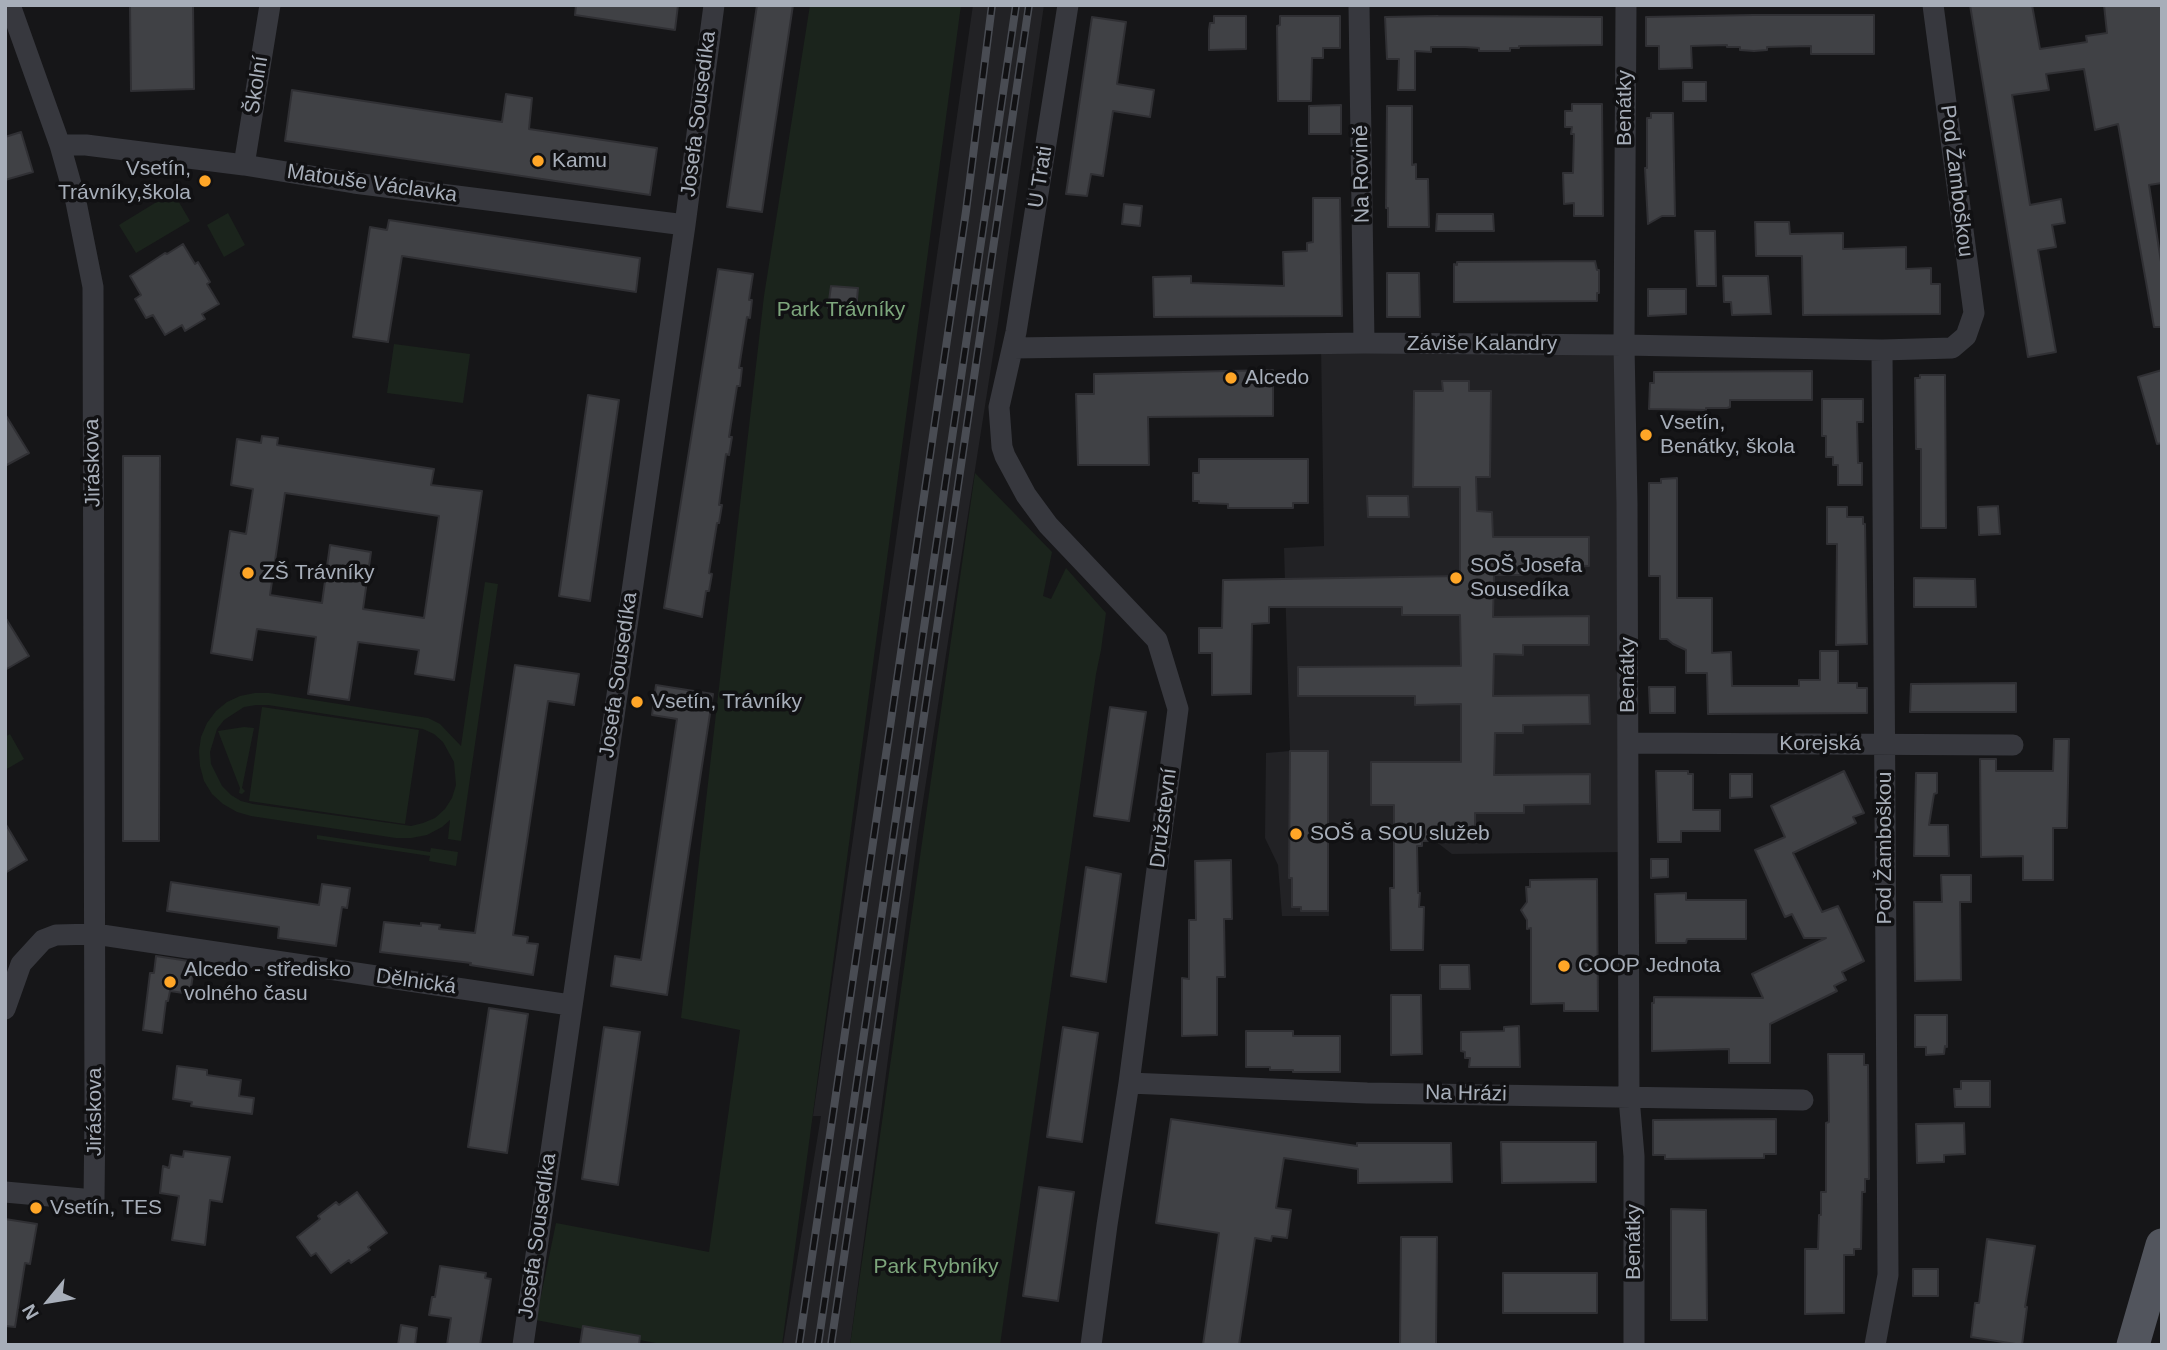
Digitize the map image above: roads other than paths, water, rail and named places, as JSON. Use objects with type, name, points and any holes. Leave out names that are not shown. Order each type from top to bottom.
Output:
[{"type":"main road","points":[[2133,1345],[2162,1245]]},
{"type":"street","name":"Jiráskova","points":[[5,1192],[94,1200],[93,287],[76,202],[60,145],[10,5]]},
{"type":"street","name":"Školní","points":[[244,165],[270,5]]},
{"type":"street","name":"Josefa Sousedíka","points":[[523,1345],[570,1004],[685,225],[713,5]]},
{"type":"street","name":"U Trati","points":[[1013,348],[1068,5]]},
{"type":"street","name":"Na Rovině","points":[[1359,5],[1364,344]]},
{"type":"street","name":"Benátky","points":[[1626,5],[1624,345],[1629,1097],[1634,1156],[1634,1345]]},
{"type":"street","name":"Pod Žamboškou","points":[[1933,5],[1974,313],[1966,337],[1952,348]]},
{"type":"street","name":"Matouše Václavka","points":[[60,145],[86,145],[244,165],[354,183],[685,225]]},
{"type":"street","name":"Záviše Kalandry","points":[[1013,348],[1364,344],[1882,350],[1952,348]]},
{"type":"street","name":"Družstevní","points":[[1013,348],[999,407],[1005,456],[1026,495],[1048,525],[1157,640],[1178,709],[1129,1083],[1091,1345]]},
{"type":"street","name":"Pod Žamboškou","points":[[1875,1345],[1888,1275],[1882,350]]},
{"type":"street","name":"Korejská","points":[[1628,743],[2013,745]]},
{"type":"street","name":"Dělnická","points":[[95,934],[570,1004]]},
{"type":"street","points":[[5,1009],[21,964],[43,940],[56,935],[95,934]]},
{"type":"street","name":"Na Hrázi","points":[[1129,1083],[1367,1093],[1803,1100]]},
{"type":"railway","points":[[799,1345],[966,211],[992,5]]},
{"type":"railway","points":[[818,1345],[1016,5]]},
{"type":"railway","points":[[831,1345],[1029,5]]},
{"type":"place","name":"Kamu","points":[[538,161]]},
{"type":"place","name":"Vsetín, Trávníky,škola","points":[[205,181]]},
{"type":"place","name":"Alcedo","points":[[1231,378]]},
{"type":"place","name":"Vsetín, Benátky, škola","points":[[1646,435]]},
{"type":"place","name":"ZŠ Trávníky","points":[[248,573]]},
{"type":"place","name":"SOŠ Josefa Sousedíka","points":[[1456,578]]},
{"type":"place","name":"Vsetín, Trávníky","points":[[637,702]]},
{"type":"place","name":"SOŠ a SOU služeb","points":[[1296,834]]},
{"type":"place","name":"COOP Jednota","points":[[1564,966]]},
{"type":"place","name":"Alcedo - středisko volného času","points":[[170,982]]},
{"type":"place","name":"Vsetín, TES","points":[[36,1208]]},
{"type":"park label","name":"Park Trávníky","points":[[841,310]]},
{"type":"park label","name":"Park Rybníky","points":[[936,1267]]}]
